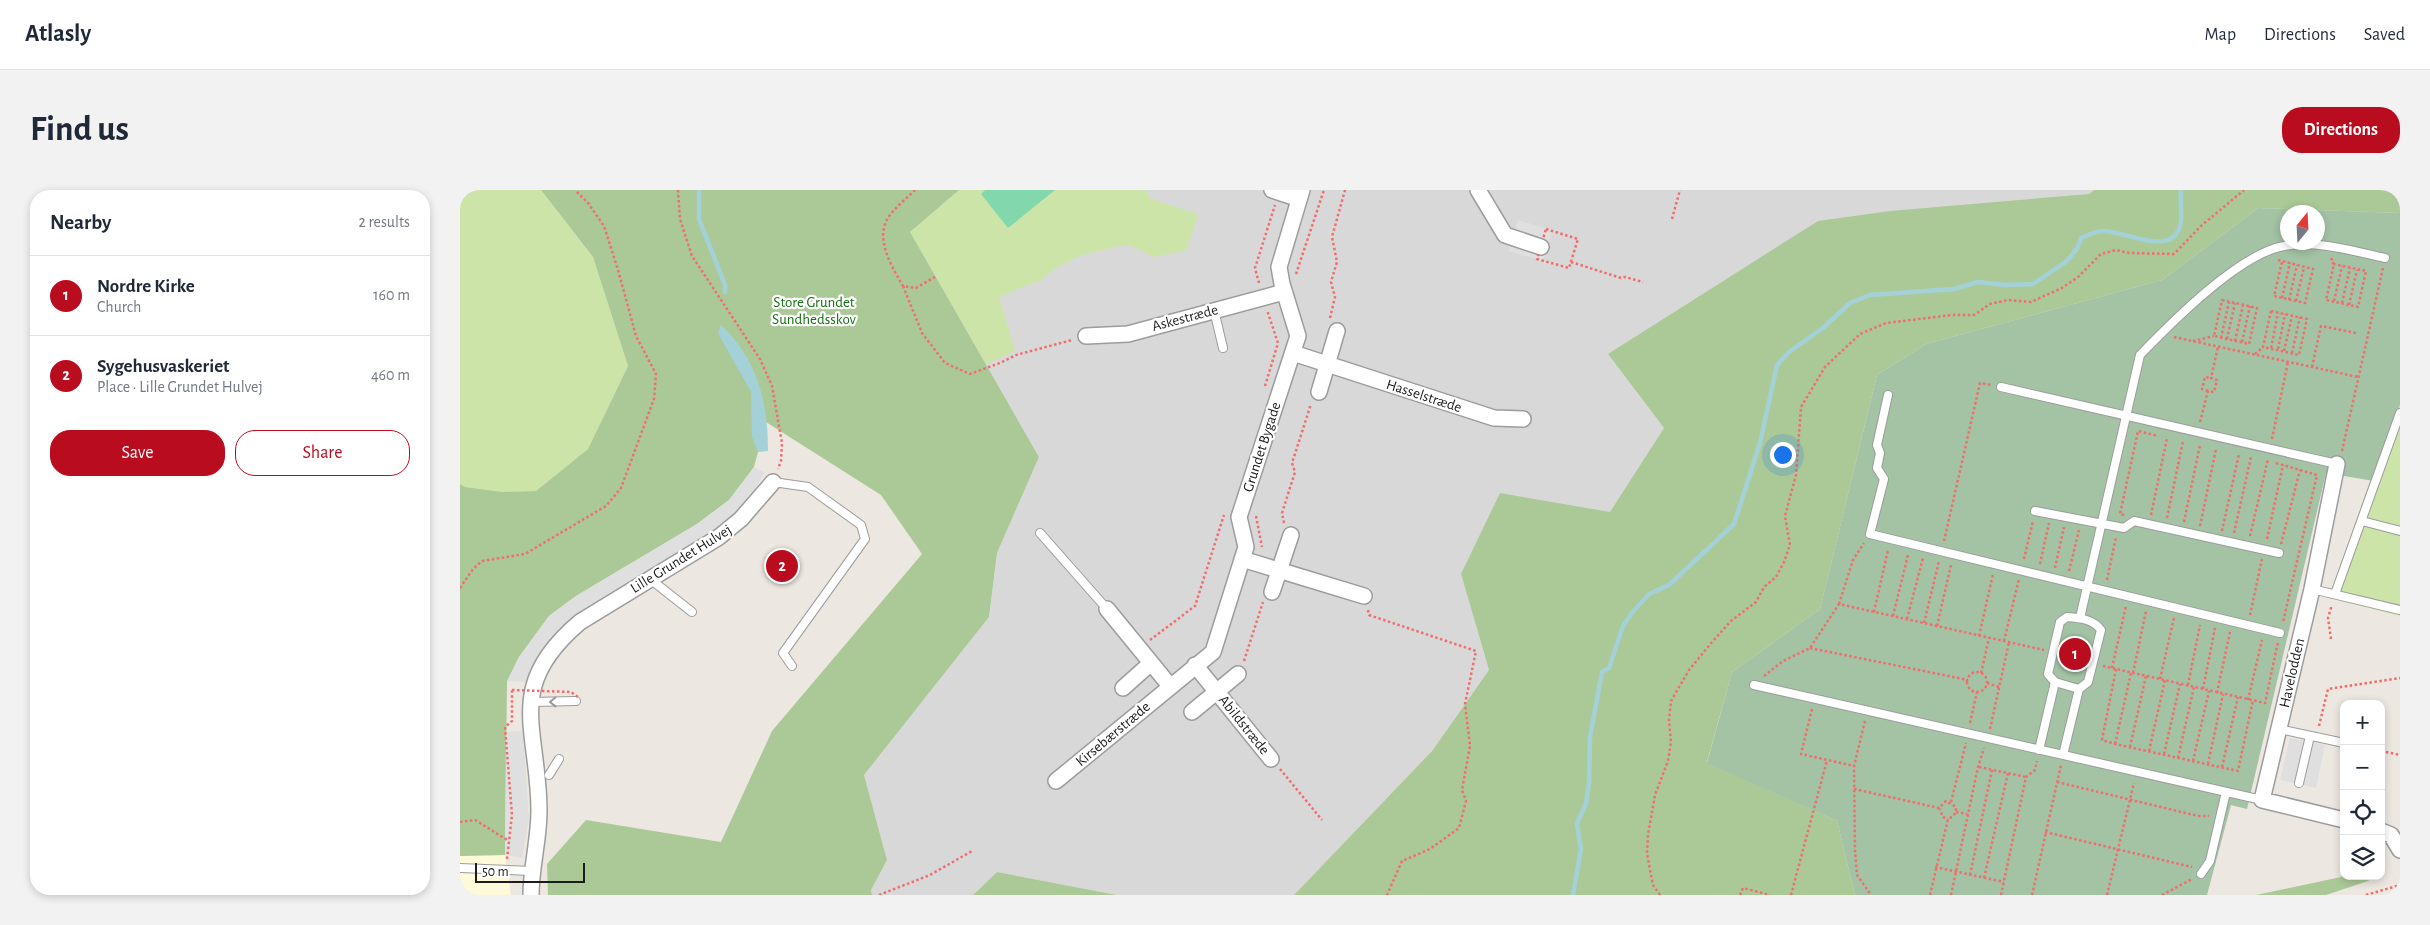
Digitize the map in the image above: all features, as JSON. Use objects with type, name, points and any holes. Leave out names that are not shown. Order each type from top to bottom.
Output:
[{"type":"street","points":[[1478,190],[1505,235],[1541,246]]},
{"type":"street","points":[[1274,196],[1301,195]]},
{"type":"street","name":"Grundet Bygade","points":[[1170,686],[1213,652],[1246,547],[1239,517],[1298,336],[1284,292],[1279,267],[1301,195]]},
{"type":"street","name":"Askestræde","points":[[1086,336],[1128,334],[1284,292]]},
{"type":"street","points":[[1319,392],[1337,331]]},
{"type":"street","name":"Hasselstræde","points":[[1293,353],[1494,418],[1523,420]]},
{"type":"street","name":"Havelodden","points":[[2262,800],[2312,589],[2337,464]]},
{"type":"street","name":"Lille Grundet Hulvej","points":[[531,895],[531,871],[539,810],[530,724],[530,702],[532,690],[541,667],[559,639],[580,622],[719,537],[742,520],[773,482]]},
{"type":"street","points":[[1272,592],[1290,535]]},
{"type":"street","points":[[1242,559],[1364,596]]},
{"type":"street","points":[[1107,609],[1170,686]]},
{"type":"street","points":[[1123,688],[1151,663]]},
{"type":"street","name":"Abildstræde","points":[[1195,665],[1271,758]]},
{"type":"street","name":"Abildstræde","points":[[1192,712],[1238,674]]},
{"type":"street","name":"Kirsebærstræde","points":[[1056,781],[1170,686]]},
{"type":"street","points":[[2262,800],[2340,819]]},
{"type":"street","points":[[2385,833],[2391,835],[2400,850]]},
{"type":"lane","points":[[2080,618],[2101,522],[2128,415],[2140,355],[2160,334],[2251,258],[2283,246],[2321,244],[2385,258]]},
{"type":"lane","points":[[1214,310],[1223,348]]},
{"type":"lane","points":[[2000,387],[2337,464]]},
{"type":"lane","points":[[1888,395],[1877,445],[1880,453],[1877,468],[1884,479],[1870,534],[2105,589],[2280,633]]},
{"type":"lane","points":[[2336,594],[2400,415]]},
{"type":"lane","points":[[773,482],[808,488],[861,525],[865,539],[783,653],[792,666]]},
{"type":"lane","points":[[2035,511],[2101,522],[2124,528],[2134,522],[2279,554]]},
{"type":"lane","points":[[2362,521],[2400,531]]},
{"type":"lane","points":[[1040,533],[1107,609]]},
{"type":"lane","points":[[650,580],[692,612]]},
{"type":"lane","points":[[2312,589],[2400,610]]},
{"type":"lane","points":[[2063,755],[2079,688],[2088,682],[2101,630],[2096,624],[2080,618],[2067,616],[2060,622],[2048,674],[2055,682],[2079,688]]},
{"type":"lane","points":[[2039,750],[2055,682]]},
{"type":"lane","points":[[1754,684],[2262,800]]},
{"type":"lane","points":[[530,702],[578,700]]},
{"type":"lane","points":[[2279,729],[2340,742]]},
{"type":"lane","points":[[2299,783],[2313,736]]},
{"type":"lane","points":[[549,775],[559,759]]},
{"type":"lane","points":[[2203,872],[2210,862],[2226,792]]},
{"type":"lane","points":[[460,868],[531,871]]},
{"type":"path","points":[[460,588],[473,569],[482,562],[525,554],[606,506],[621,488],[654,399],[656,374],[636,336],[604,226],[575,190]]},
{"type":"path","points":[[678,190],[680,219],[692,256],[760,359],[772,386],[782,443],[781,461],[773,482]]},
{"type":"path","points":[[915,190],[888,217],[883,235],[888,261],[903,286],[922,333],[945,363],[970,374],[1016,355],[1086,336]]},
{"type":"path","points":[[1337,331],[1336,325],[1329,317],[1335,297],[1331,282],[1337,262],[1332,237],[1346,190]]},
{"type":"path","points":[[1672,219],[1680,190]]},
{"type":"path","points":[[1263,390],[1278,343],[1255,268],[1274,196]]},
{"type":"path","points":[[1546,229],[1578,239],[1569,268],[1537,259],[1541,246],[1546,229]]},
{"type":"path","points":[[2267,252],[2282,262],[2313,268],[2305,303],[2274,296],[2282,262]]},
{"type":"path","points":[[2337,464],[2343,449],[2385,258]]},
{"type":"path","points":[[1570,262],[1621,278],[1625,277],[1643,282]]},
{"type":"path","points":[[2282,298],[2290,263]]},
{"type":"path","points":[[2334,264],[2342,266],[2366,271],[2358,307],[2326,300],[2334,264]]},
{"type":"path","points":[[2289,300],[2297,265]]},
{"type":"path","points":[[2296,301],[2304,266]]},
{"type":"path","points":[[2334,302],[2342,266]]},
{"type":"path","points":[[2342,304],[2350,268]]},
{"type":"path","points":[[2349,305],[2357,270]]},
{"type":"path","points":[[903,286],[916,288],[935,276]]},
{"type":"path","points":[[2192,341],[2214,336],[2249,344],[2257,308],[2222,300],[2214,336]]},
{"type":"path","points":[[2221,338],[2229,302]]},
{"type":"path","points":[[2227,339],[2235,303]]},
{"type":"path","points":[[2235,341],[2243,305]]},
{"type":"path","points":[[2242,342],[2250,306]]},
{"type":"path","points":[[2255,355],[2263,347],[2271,311],[2307,319],[2299,355],[2263,347]]},
{"type":"path","points":[[2270,348],[2278,312]]},
{"type":"path","points":[[2277,350],[2285,314]]},
{"type":"path","points":[[2284,352],[2292,316]]},
{"type":"path","points":[[2292,353],[2300,318]]},
{"type":"path","points":[[2312,367],[2321,326],[2356,333]]},
{"type":"path","points":[[2160,334],[2358,377]]},
{"type":"path","points":[[2211,378],[2218,347]]},
{"type":"path","points":[[2248,546],[2288,362]]},
{"type":"path","points":[[2205,377],[2211,378],[2216,380],[2214,392],[2202,389],[2205,377]]},
{"type":"path","points":[[1924,623],[1980,383],[2000,387]]},
{"type":"path","points":[[2197,432],[2208,391]]},
{"type":"path","points":[[1290,535],[1285,527],[1282,514],[1295,472],[1292,462],[1315,393],[1319,392]]},
{"type":"path","points":[[2120,514],[2138,432],[2224,450]]},
{"type":"path","points":[[2149,525],[2167,438]]},
{"type":"path","points":[[2165,528],[2183,441]]},
{"type":"path","points":[[2182,532],[2200,445]]},
{"type":"path","points":[[2198,536],[2216,449]]},
{"type":"path","points":[[2231,452],[2268,460],[2317,475]]},
{"type":"path","points":[[2220,540],[2239,454]]},
{"type":"path","points":[[2232,543],[2251,457]]},
{"type":"path","points":[[2279,554],[2300,470]]},
{"type":"path","points":[[1139,648],[1195,606],[1225,512]]},
{"type":"path","points":[[2038,573],[2051,514]]},
{"type":"path","points":[[2053,577],[2066,517]]},
{"type":"path","points":[[2067,580],[2081,519]]},
{"type":"path","points":[[2105,589],[2116,536],[2124,528]]},
{"type":"path","points":[[1754,684],[1783,661],[1810,648],[1839,604],[1853,560],[1870,534]]},
{"type":"path","points":[[1874,612],[1890,539]]},
{"type":"path","points":[[1893,616],[1911,544]]},
{"type":"path","points":[[1907,620],[1925,547]]},
{"type":"path","points":[[1937,626],[1954,554]]},
{"type":"path","points":[[1979,636],[1996,563]]},
{"type":"path","points":[[1238,674],[1265,597],[1272,592]]},
{"type":"path","points":[[2331,639],[2328,618],[2336,594]]},
{"type":"path","points":[[2112,668],[2129,595]]},
{"type":"path","points":[[1364,596],[1369,615],[1476,651],[1465,704],[1470,746],[1462,790],[1466,802],[1459,828],[1430,849],[1402,862],[1387,895]]},
{"type":"path","points":[[2115,744],[2148,600]]},
{"type":"path","points":[[1839,604],[2053,652]]},
{"type":"path","points":[[2160,679],[2177,607]]},
{"type":"path","points":[[2188,686],[2202,613]]},
{"type":"path","points":[[2203,689],[2217,617]]},
{"type":"path","points":[[2217,692],[2233,621]]},
{"type":"path","points":[[2248,700],[2264,629]]},
{"type":"path","points":[[1981,673],[1990,638]]},
{"type":"path","points":[[1951,895],[1978,767],[1988,738],[2009,642]]},
{"type":"path","points":[[1810,648],[1968,680]]},
{"type":"path","points":[[2116,669],[2102,740],[2115,744],[2238,771],[2253,700]]},
{"type":"path","points":[[1975,672],[1985,676],[1987,683],[1985,689],[1977,692],[1968,686],[1968,680],[1975,672]]},
{"type":"path","points":[[2130,747],[2146,676]]},
{"type":"path","points":[[2313,736],[2328,689],[2400,678]]},
{"type":"path","points":[[2149,751],[2165,680]]},
{"type":"path","points":[[1987,683],[1999,687]]},
{"type":"path","points":[[2164,754],[2180,684]]},
{"type":"path","points":[[2178,758],[2194,687]]},
{"type":"path","points":[[506,870],[512,815],[505,726],[512,721],[512,690],[571,692],[578,700]]},
{"type":"path","points":[[2193,761],[2209,690]]},
{"type":"path","points":[[1951,802],[1977,692]]},
{"type":"path","points":[[2208,764],[2223,694]]},
{"type":"path","points":[[2222,767],[2238,697]]},
{"type":"path","points":[[1814,698],[1801,754],[1854,766]]},
{"type":"path","points":[[1868,710],[1854,766],[1854,789],[1857,875],[1871,895]]},
{"type":"path","points":[[2001,895],[2026,777],[2035,770],[2039,750]]},
{"type":"path","points":[[2385,752],[2400,755]]},
{"type":"path","points":[[2032,895],[2063,755]]},
{"type":"path","points":[[1271,758],[1322,820]]},
{"type":"path","points":[[1791,895],[1828,760]]},
{"type":"path","points":[[1978,767],[2026,777]]},
{"type":"path","points":[[1970,875],[1992,770]]},
{"type":"path","points":[[2107,895],[2136,772]]},
{"type":"path","points":[[1984,878],[2008,773]]},
{"type":"path","points":[[2057,782],[2198,816],[2220,816]]},
{"type":"path","points":[[1854,789],[1939,808]]},
{"type":"path","points":[[1939,808],[1942,804],[1951,802]]},
{"type":"path","points":[[1939,808],[1943,817],[1954,816],[1956,807],[1951,802]]},
{"type":"path","points":[[1956,812],[1968,814]]},
{"type":"path","points":[[1930,895],[1935,867],[1948,818]]},
{"type":"path","points":[[460,822],[475,820],[509,841]]},
{"type":"path","points":[[2045,832],[2203,872]]},
{"type":"path","points":[[879,895],[930,875],[972,851]]},
{"type":"path","points":[[1935,867],[2004,882]]},
{"type":"path","points":[[2162,895],[2203,872]]},
{"type":"path","points":[[2366,895],[2400,886]]},
{"type":"path","points":[[1740,895],[1743,888],[1770,895]]},
{"type":"shaded area","points":[[959,190],[2094,190],[2089,194],[1608,354],[1664,428],[1610,513],[1461,574],[1489,670],[1432,751],[1294,895],[1117,895],[997,872],[973,895],[872,895],[871,890],[887,860],[864,775],[989,617],[997,553],[1039,457],[910,232]]},
{"type":"shaded area","points":[[1518,220],[1552,230],[1543,261],[1508,251]]},
{"type":"shaded area","points":[[754,467],[765,473],[752,493],[733,515],[708,535],[574,616],[555,633],[543,649],[526,682],[507,681],[519,657],[549,616],[576,596],[697,524],[729,501]]},
{"type":"shaded area","points":[[523,731],[529,819],[522,858],[505,855],[506,732]]},
{"type":"shaded area","points":[[2290,738],[2325,745],[2316,788],[2280,780]]},
{"type":"shaded area","points":[[505,855],[511,895],[460,895],[460,856]]},
{"type":"green space","points":[[460,190],[541,190],[593,257],[628,366],[588,449],[536,491],[502,492],[465,487],[460,484]]},
{"type":"green space","name":"Store Grundet Sundhedsskov","points":[[541,190],[959,190],[910,232],[1039,457],[997,553],[989,617],[864,775],[887,860],[871,890],[872,895],[548,895],[547,864],[586,820],[721,842],[772,731],[922,554],[881,495],[766,422],[754,467],[729,500],[697,524],[576,596],[549,616],[519,657],[507,682],[505,855],[460,856],[460,484],[465,487],[502,492],[536,491],[588,449],[628,366],[593,257]]},
{"type":"green space","points":[[959,190],[1146,190],[1151,199],[1198,214],[1187,250],[1154,257],[1130,245],[1114,247],[1079,256],[1054,269],[1043,279],[999,297],[1015,351],[986,364],[910,232]]},
{"type":"green space","points":[[985,190],[1055,190],[1008,228],[981,194]]},
{"type":"green space","points":[[2094,190],[2400,190],[2400,213],[2325,210],[2325,205],[2280,205],[2280,209],[2258,208],[2162,280],[1926,344],[1877,375],[1820,609],[1732,672],[1707,762],[1837,821],[1855,895],[1294,895],[1432,751],[1489,670],[1461,574],[1500,493],[1610,512],[1664,428],[1608,354],[1818,221],[1890,211],[2089,194]]},
{"type":"green space","points":[[2258,208],[2280,209],[2280,250],[2325,250],[2325,210],[2400,213],[2400,404],[2374,481],[2326,473],[2247,809],[2231,805],[2207,895],[1855,895],[1837,821],[1707,763],[1732,672],[1820,609],[1877,375],[1926,344],[2162,280]]},
{"type":"green space","points":[[2400,395],[2400,616],[2329,598]]},
{"type":"green space","points":[[997,872],[1117,895],[973,895]]},
{"type":"green space","points":[[2340,877],[2340,880],[2369,880],[2326,895],[2256,895]]},
{"type":"water","points":[[721,325],[734,338],[744,353],[758,383],[766,416],[768,451],[758,452],[752,437],[751,392],[718,333]]},
{"type":"waterway","points":[[699,190],[699,219],[725,285],[725,292]]},
{"type":"waterway","points":[[1573,895],[1581,849],[1577,824],[1586,803],[1589,783],[1590,737],[1602,672],[1609,668],[1623,626],[1631,614],[1649,594],[1669,585],[1734,524],[1760,443],[1777,365],[1789,352],[1824,327],[1850,303],[1870,295],[1954,289],[1978,282],[2005,285],[2033,284],[2067,261],[2078,247],[2081,238],[2092,233],[2112,232],[2148,241],[2170,239],[2177,233],[2181,221],[2181,190]]},
{"type":"place","name":"Sygehusvaskeriet","points":[[782,566]]},
{"type":"place","name":"Nordre Kirke","points":[[2075,654]]}]
